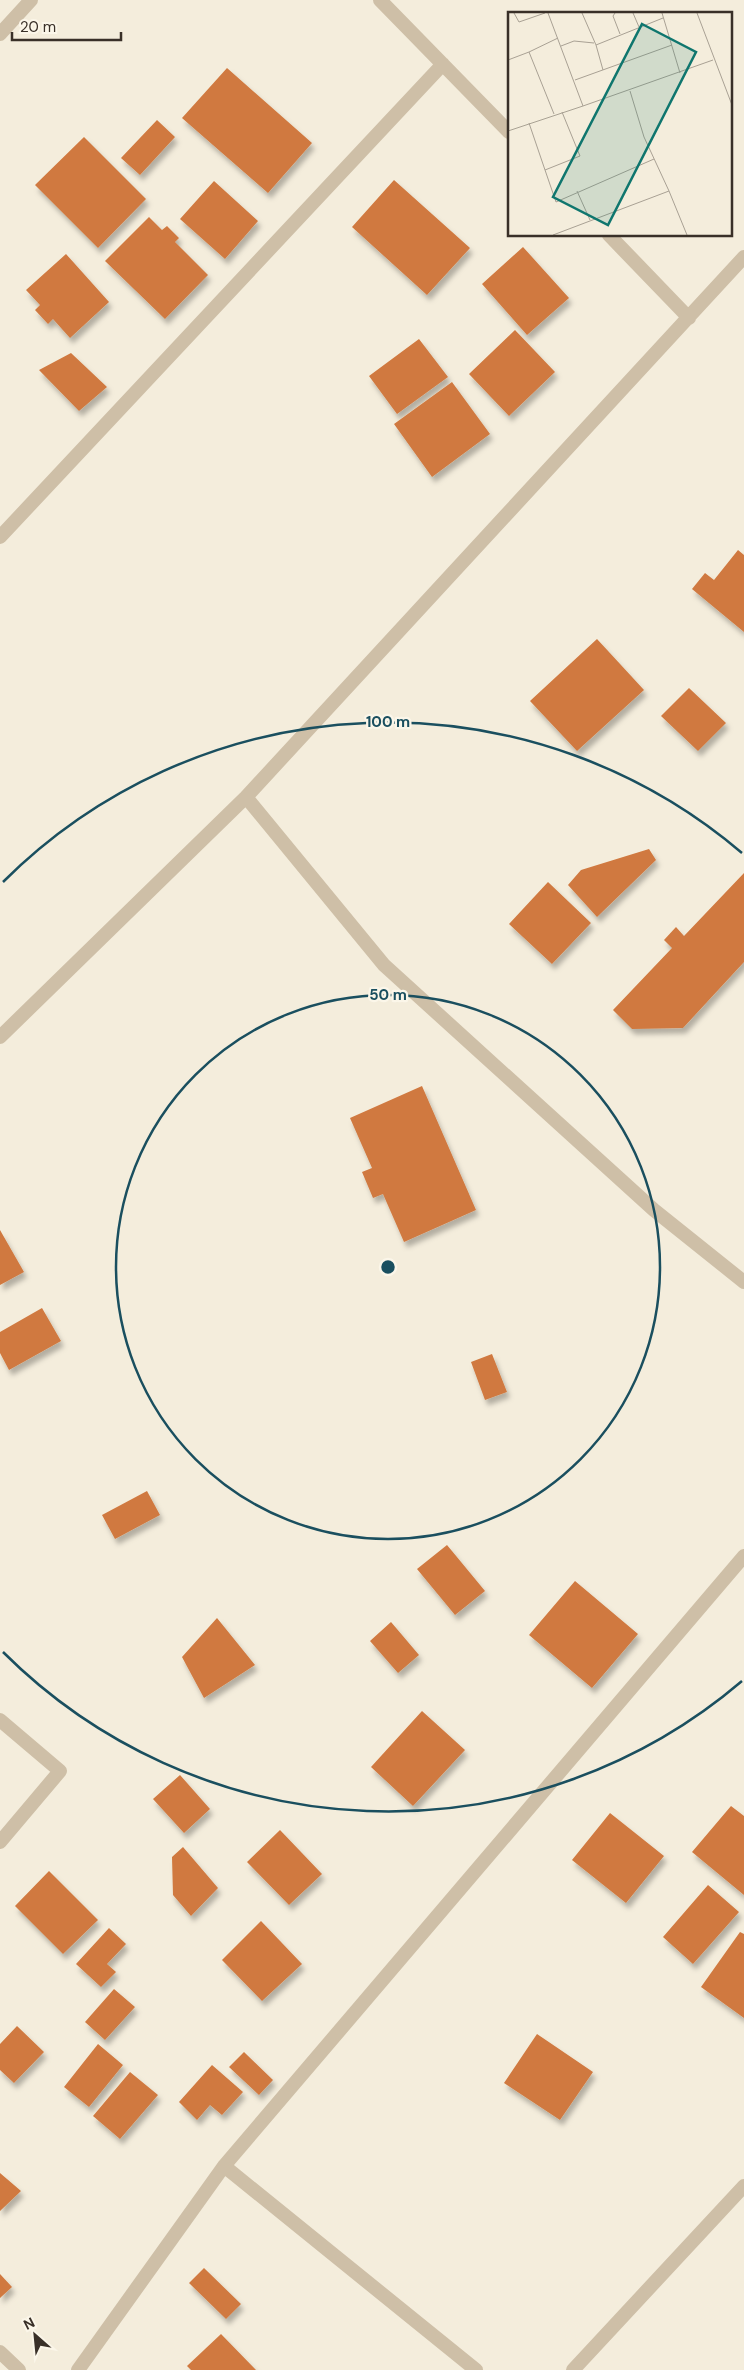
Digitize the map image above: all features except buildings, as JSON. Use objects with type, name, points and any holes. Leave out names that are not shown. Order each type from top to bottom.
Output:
[{"type":"street","points":[[0,34],[31,0]]},
{"type":"street","points":[[380,0],[508,131]]},
{"type":"street","points":[[0,537],[443,64]]},
{"type":"street","points":[[610,236],[689,318]]},
{"type":"street","points":[[0,1037],[246,796],[744,257]]},
{"type":"street","points":[[246,796],[384,965],[654,1210],[744,1282]]},
{"type":"street","points":[[78,2370],[224,2166],[744,1556]]},
{"type":"street","points":[[0,1720],[60,1771],[0,1842]]},
{"type":"street","points":[[224,2166],[476,2370]]},
{"type":"street","points":[[573,2370],[744,2186]]},
{"type":"street","points":[[0,2352],[19,2370]]}]
